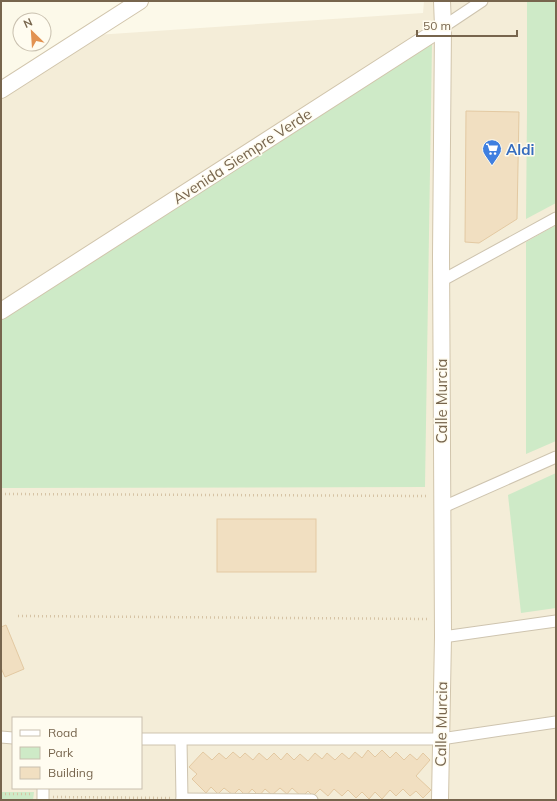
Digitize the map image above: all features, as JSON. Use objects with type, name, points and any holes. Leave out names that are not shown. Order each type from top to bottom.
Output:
[{"type":"street","points":[[1,90],[140,1]]},
{"type":"street","name":"Calle Murcia","points":[[440,800],[443,637],[441,502],[442,1]]},
{"type":"street","name":"Avenida Siempre Verde","points":[[1,311],[482,1]]},
{"type":"street","points":[[441,281],[556,218]]},
{"type":"street","points":[[441,502],[556,457]]},
{"type":"street","points":[[443,637],[556,621]]},
{"type":"street","points":[[142,739],[441,739],[556,722]]},
{"type":"street","points":[[181,740],[182,799],[312,800]]},
{"type":"path","points":[[1,494],[441,502]]},
{"type":"path","points":[[18,616],[442,619]]},
{"type":"path","points":[[1,794],[182,799]]},
{"type":"shaded area","points":[[424,1],[556,1],[556,800],[1,800],[1,97],[96,35],[423,13]]},
{"type":"green space","points":[[527,1],[556,1],[556,203],[526,219],[527,111]]},
{"type":"green space","points":[[432,44],[425,487],[1,488],[1,319]]},
{"type":"green space","points":[[556,225],[556,441],[526,454],[526,242]]},
{"type":"green space","points":[[556,473],[556,608],[521,613],[508,495]]},
{"type":"green space","points":[[1,792],[34,792],[33,800],[1,800]]},
{"type":"building","name":"Aldi","points":[[466,111],[519,112],[517,219],[479,243],[465,242]]},
{"type":"building","points":[[217,519],[316,519],[316,572],[217,572]]},
{"type":"building","points":[[6,625],[24,669],[5,677],[1,668],[1,627]]},
{"type":"building","points":[[368,750],[375,757],[382,750],[390,758],[396,752],[404,760],[410,754],[417,760],[423,753],[430,760],[416,776],[431,790],[423,798],[416,791],[410,796],[403,789],[396,796],[390,790],[382,799],[375,792],[369,799],[362,792],[356,798],[348,790],[342,796],[334,789],[328,796],[320,789],[313,796],[308,791],[302,797],[292,788],[287,794],[280,788],[272,795],[265,789],[259,796],[252,789],[246,796],[239,789],[233,795],[224,788],[218,794],[211,787],[206,793],[192,779],[197,774],[189,767],[203,752],[212,760],[219,753],[226,759],[233,752],[240,758],[245,753],[253,760],[259,753],[267,760],[274,753],[281,760],[287,753],[294,760],[300,754],[308,761],[315,753],[322,759],[327,753],[335,760],[342,753],[349,759],[355,752],[362,758]]},
{"type":"place","name":"Aldi","points":[[492,166]]}]
